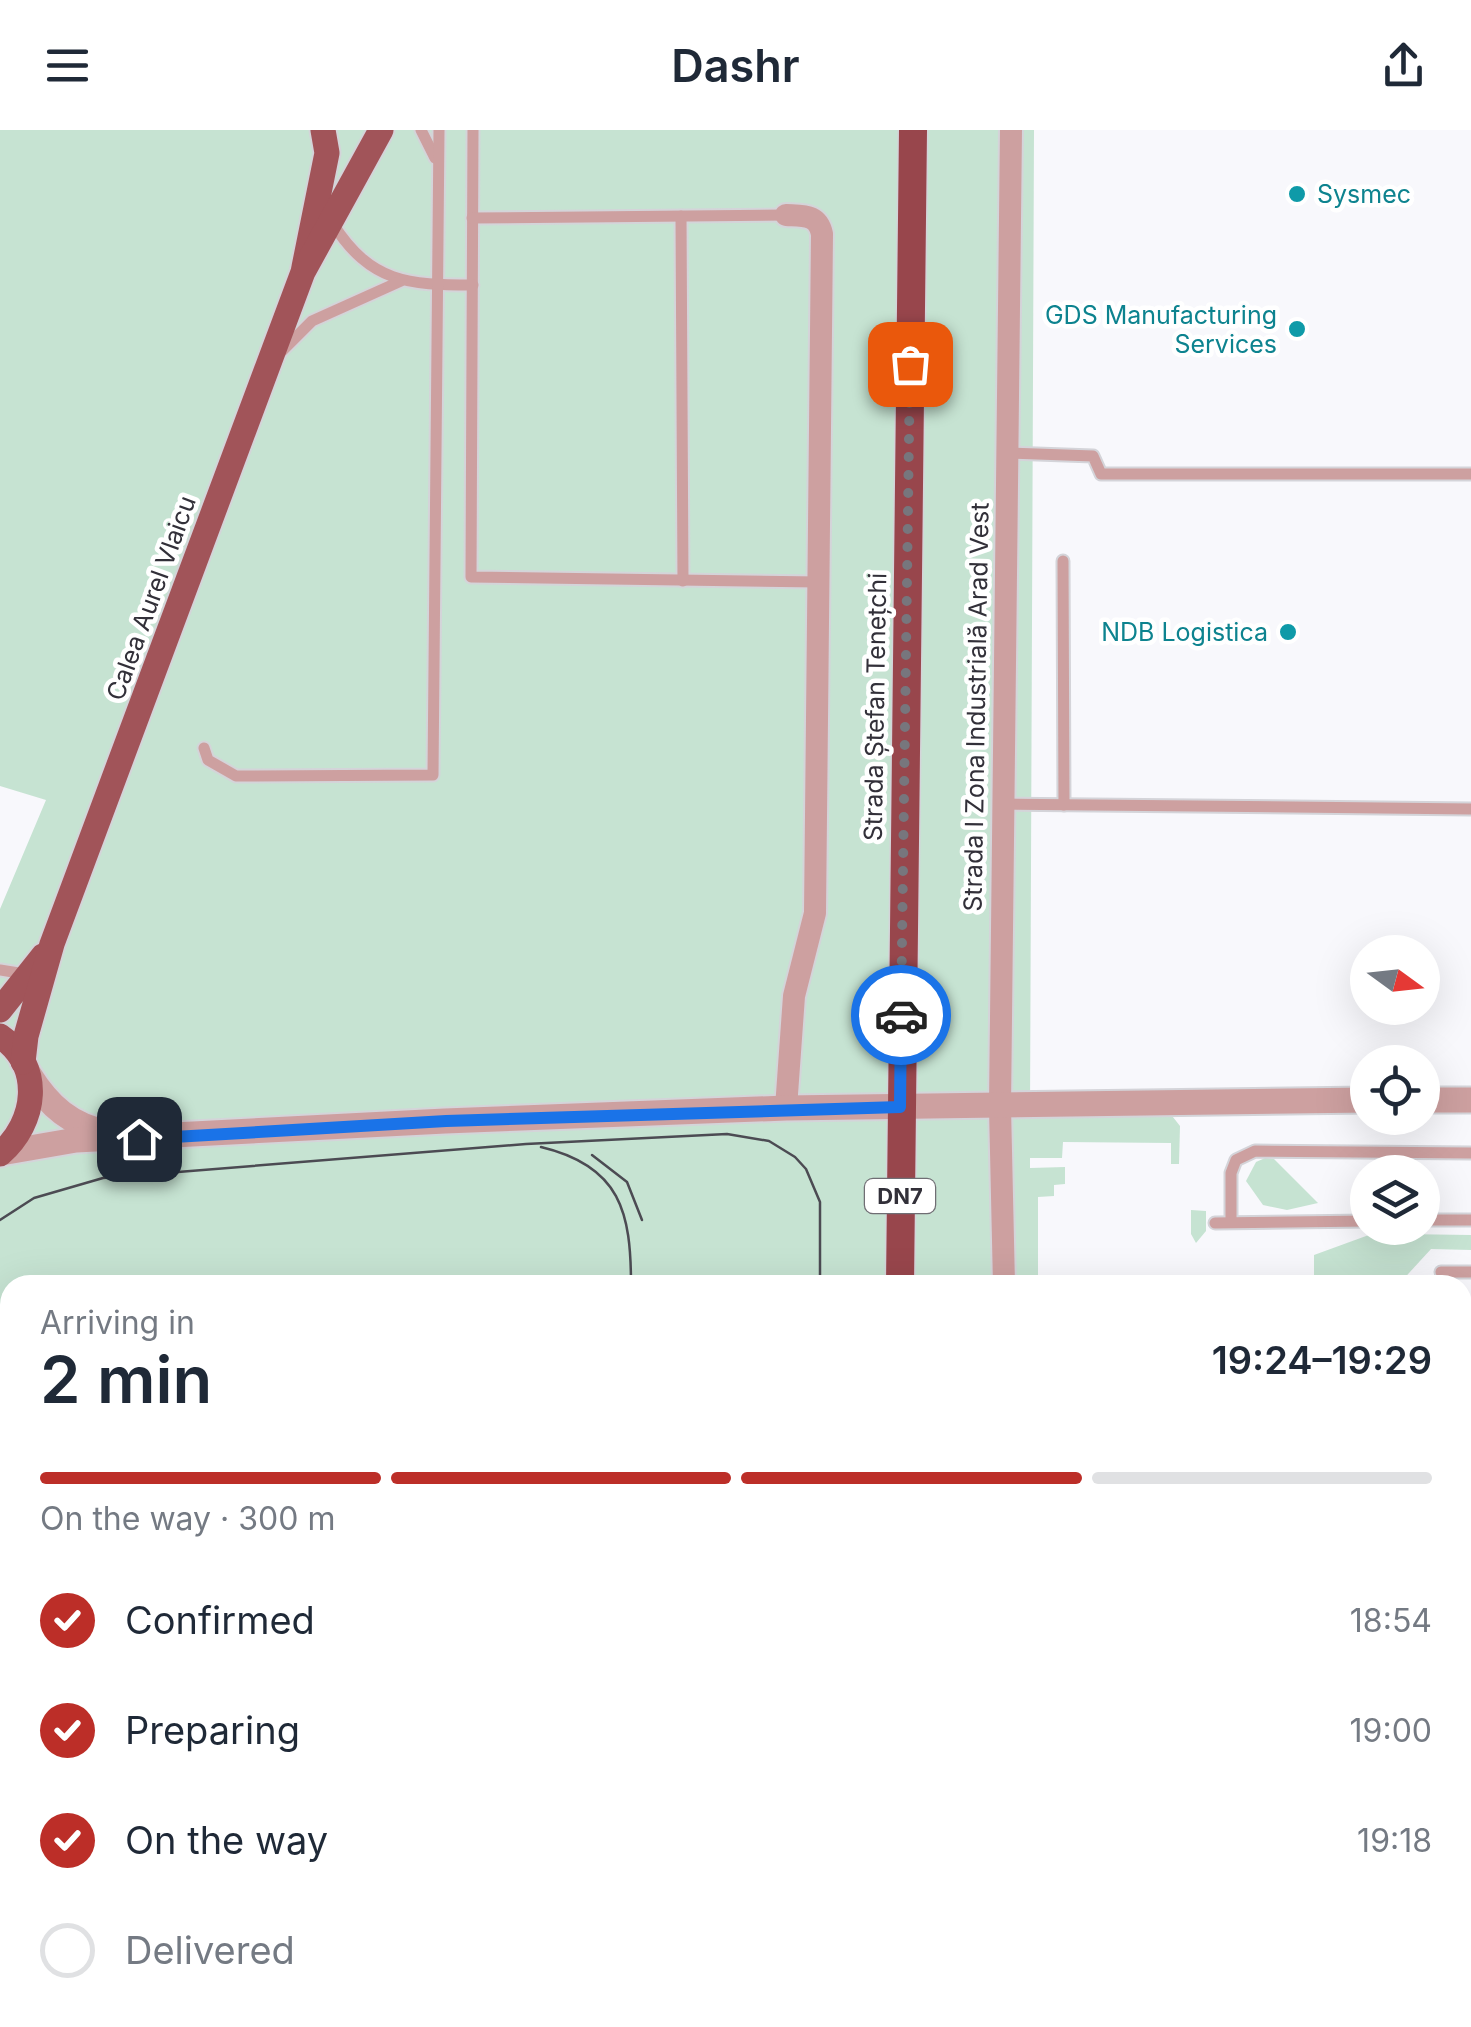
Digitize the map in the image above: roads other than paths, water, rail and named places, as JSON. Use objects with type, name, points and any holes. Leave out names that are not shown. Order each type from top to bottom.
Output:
[{"type":"highway","name":"Strada Ștefan Tenețchi","points":[[900,1275],[913,130]]},
{"type":"main road","points":[[304,272],[309,224],[327,153],[324,130]]},
{"type":"main road","points":[[304,272],[381,130]]},
{"type":"main road","name":"Calea Aurel Vlaicu","points":[[1,1153],[28,1120],[32,1099],[26,1068],[26,1036],[52,944],[304,272]]},
{"type":"main road","name":"Calea Aurel Vlaicu","points":[[0,1010],[52,944]]},
{"type":"main road","points":[[0,1036],[26,1068]]},
{"type":"street","name":"Strada I Zona Industrială Arad Vest","points":[[1004,1275],[1000,1106],[1011,130]]},
{"type":"street","points":[[786,215],[811,216],[820,224],[822,234],[815,913],[794,996],[786,1108]]},
{"type":"street","points":[[26,1068],[48,1104],[68,1118],[91,1130],[139,1139]]},
{"type":"street","points":[[1,1153],[41,1144],[786,1108],[1350,1100]]},
{"type":"street","points":[[1440,1100],[1471,1100]]},
{"type":"lane","points":[[421,130],[436,158]]},
{"type":"lane","points":[[204,748],[208,760],[236,776],[433,775],[439,130]]},
{"type":"lane","points":[[472,130],[471,577],[820,582]]},
{"type":"lane","points":[[472,218],[786,215]]},
{"type":"lane","points":[[681,216],[683,581]]},
{"type":"lane","points":[[333,224],[368,267],[401,281],[473,285]]},
{"type":"lane","points":[[271,363],[312,321],[401,281]]},
{"type":"lane","points":[[1006,452],[1093,456],[1101,474],[1471,474]]},
{"type":"lane","points":[[1063,562],[1064,805]]},
{"type":"lane","points":[[1003,804],[1471,809]]},
{"type":"lane","points":[[0,970],[28,975]]},
{"type":"lane","points":[[1231,1222],[1236,1160],[1255,1151],[1471,1153]]},
{"type":"lane","points":[[1440,1220],[1471,1220]]},
{"type":"lane","points":[[1214,1222],[1350,1221]]},
{"type":"lane","points":[[1441,1272],[1471,1272]]},
{"type":"tram line","points":[[0,1220],[34,1198],[103,1178],[526,1144],[727,1134],[769,1141],[806,1169],[820,1202],[820,1275]]},
{"type":"tram line","points":[[541,1147],[568,1155],[605,1180],[624,1215],[631,1275]]},
{"type":"tram line","points":[[592,1155],[627,1182],[642,1220]]},
{"type":"place","name":"Sysmec","points":[[1297,194]]},
{"type":"place","name":"GDS Manufacturing Services","points":[[1297,329]]},
{"type":"place","name":"NDB Logistica","points":[[1288,632]]}]
